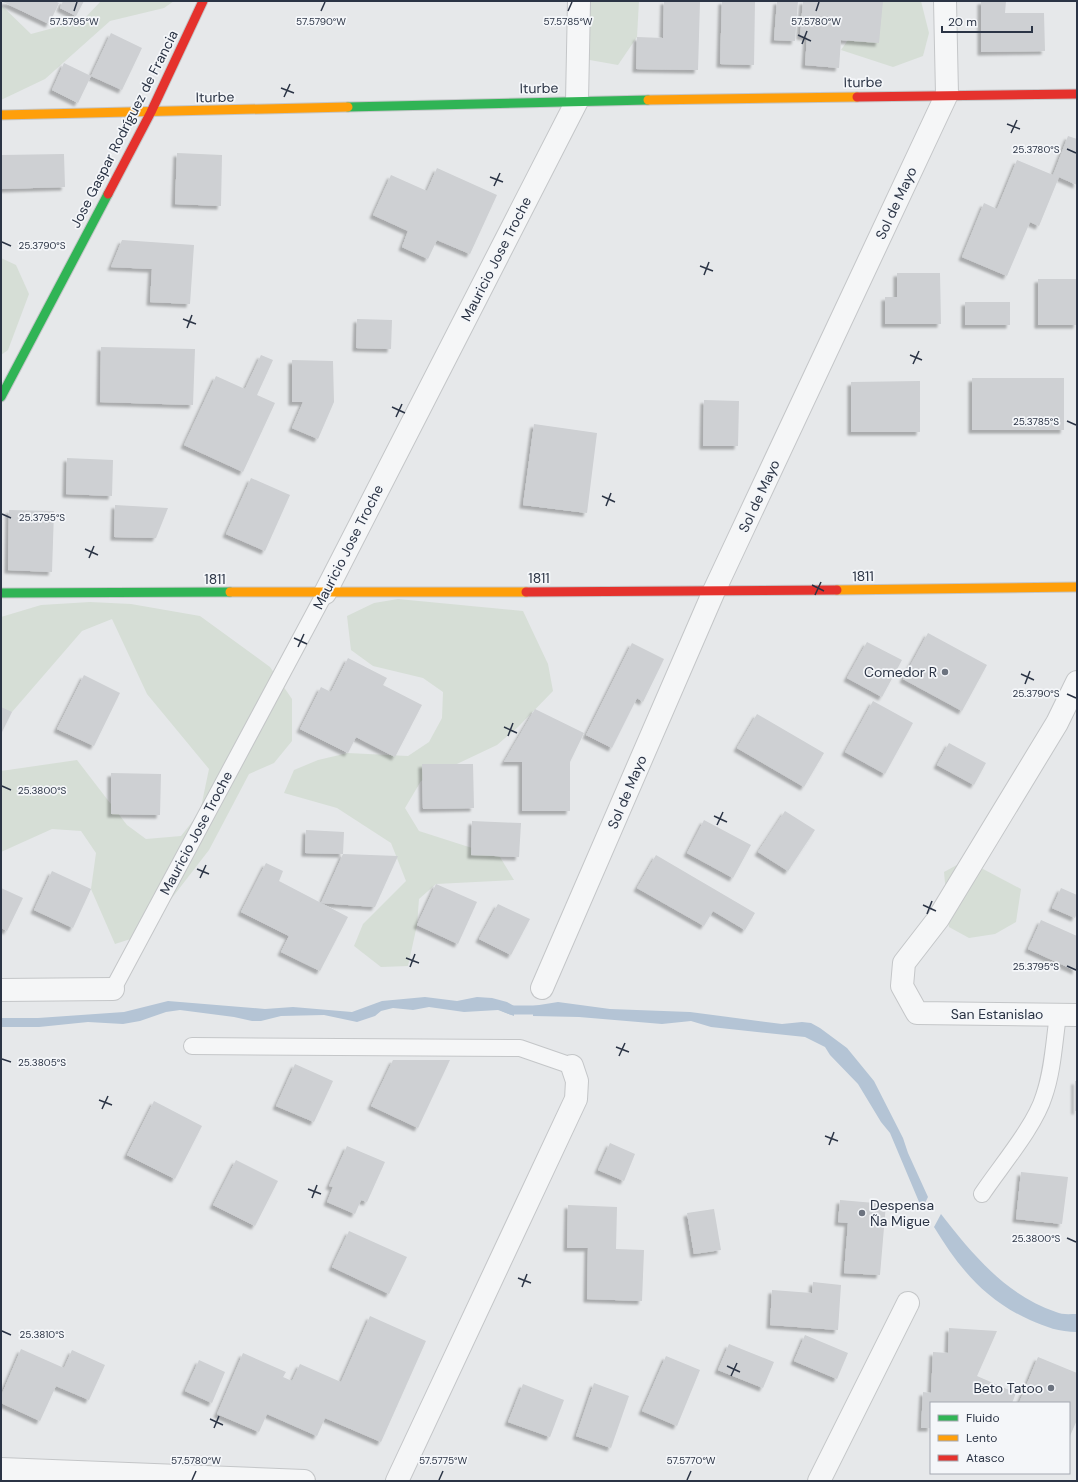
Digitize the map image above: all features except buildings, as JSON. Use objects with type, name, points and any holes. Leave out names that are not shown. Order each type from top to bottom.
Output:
[{"type":"street","name":"Jose Gaspar Rodríguez de Francia","points":[[1,397],[151,112],[203,1]]},
{"type":"street","points":[[577,101],[579,1]]},
{"type":"street","name":"Sol de Mayo","points":[[542,988],[714,591],[946,94],[945,1]]},
{"type":"street","name":"Iturbe","points":[[1,115],[577,101],[946,94],[1077,94]]},
{"type":"street","name":"Mauricio Jose Troche","points":[[325,592],[577,101]]},
{"type":"street","name":"1811","points":[[1,593],[714,591],[1076,584]]},
{"type":"street","name":"San Estanislao","points":[[1068,1015],[917,1013],[902,986],[904,963],[942,912],[1057,724],[1077,682]]},
{"type":"street","points":[[1,990],[113,989]]},
{"type":"street","points":[[397,1481],[576,1099],[577,1081],[572,1066]]},
{"type":"street","points":[[819,1481],[908,1303]]},
{"type":"street","points":[[1,1469],[304,1481]]},
{"type":"lane","name":"Mauricio Jose Troche","points":[[113,989],[325,592]]},
{"type":"lane","points":[[982,1194],[1032,1121],[1044,1097],[1068,1015]]},
{"type":"lane","points":[[192,1046],[520,1048],[572,1066]]},
{"type":"shaded area","points":[[101,1],[174,1],[164,8],[110,21],[45,79],[1,100],[1,5],[31,34],[83,20]]},
{"type":"shaded area","points":[[583,1],[639,1],[637,37],[618,65],[584,59]]},
{"type":"shaded area","points":[[875,1],[921,1],[929,33],[923,56],[893,67],[841,50]]},
{"type":"shaded area","points":[[1,258],[16,265],[29,294],[8,350],[1,355]]},
{"type":"shaded area","points":[[398,599],[523,611],[548,664],[553,691],[518,727],[497,745],[421,781],[405,808],[419,831],[500,857],[514,880],[436,884],[419,899],[417,925],[408,966],[381,967],[354,946],[363,924],[406,881],[391,843],[337,808],[284,793],[294,770],[318,760],[348,753],[408,756],[429,742],[442,718],[443,692],[423,678],[373,666],[351,650],[347,616],[374,603]]},
{"type":"shaded area","points":[[90,602],[131,604],[200,616],[270,667],[292,699],[292,741],[274,763],[249,774],[209,850],[158,916],[140,936],[115,944],[91,889],[96,853],[81,831],[52,829],[1,852],[1,771],[77,760],[127,825],[146,839],[181,836],[200,812],[209,769],[147,694],[112,619],[82,631],[12,712],[1,714],[1,617],[41,605]]},
{"type":"shaded area","points":[[966,860],[1021,889],[1016,922],[995,934],[969,938],[949,927],[944,872]]},
{"type":"water","points":[[425,997],[457,1001],[477,997],[492,998],[507,1002],[514,1006],[514,1016],[498,1010],[464,1012],[429,1007],[413,1010],[393,1008],[381,1011],[375,1016],[357,1022],[324,1015],[281,1016],[261,1021],[252,1021],[234,1017],[180,1010],[166,1012],[140,1021],[123,1024],[88,1022],[39,1027],[1,1027],[1,1018],[38,1018],[124,1012],[168,1001],[265,1009],[293,1007],[352,1012],[382,1001]]},
{"type":"water","points":[[558,1002],[610,1009],[690,1012],[782,1024],[802,1022],[811,1023],[820,1028],[847,1048],[874,1081],[903,1138],[908,1153],[928,1197],[922,1209],[890,1133],[881,1122],[858,1084],[830,1055],[825,1047],[805,1037],[711,1027],[691,1021],[662,1024],[579,1017],[533,1016],[533,1006]]},
{"type":"water","points":[[941,1214],[965,1244],[1006,1285],[1038,1305],[1061,1314],[1077,1314],[1077,1332],[1053,1329],[1030,1320],[1014,1312],[986,1293],[963,1269],[934,1227]]},
{"type":"waterway","points":[[504,1007],[511,1010],[544,1010]]},
{"type":"traffic: fast","points":[[348,107],[648,100]]},
{"type":"traffic: fast","points":[[1,397],[108,194]]},
{"type":"traffic: fast","points":[[1,593],[230,592]]},
{"type":"traffic: slow","points":[[648,100],[857,97]]},
{"type":"traffic: slow","points":[[1,115],[348,107]]},
{"type":"traffic: slow","points":[[837,590],[1077,587]]},
{"type":"traffic: slow","points":[[230,592],[526,592]]},
{"type":"traffic: jam","points":[[108,194],[151,112],[203,1]]},
{"type":"traffic: jam","points":[[857,97],[1077,94]]},
{"type":"traffic: jam","points":[[526,592],[837,590]]},
{"type":"place","name":"Comedor R","points":[[945,672]]},
{"type":"place","name":"Despensa Ña Migue","points":[[862,1213]]},
{"type":"place","name":"Beto Tatoo","points":[[1051,1388]]}]
